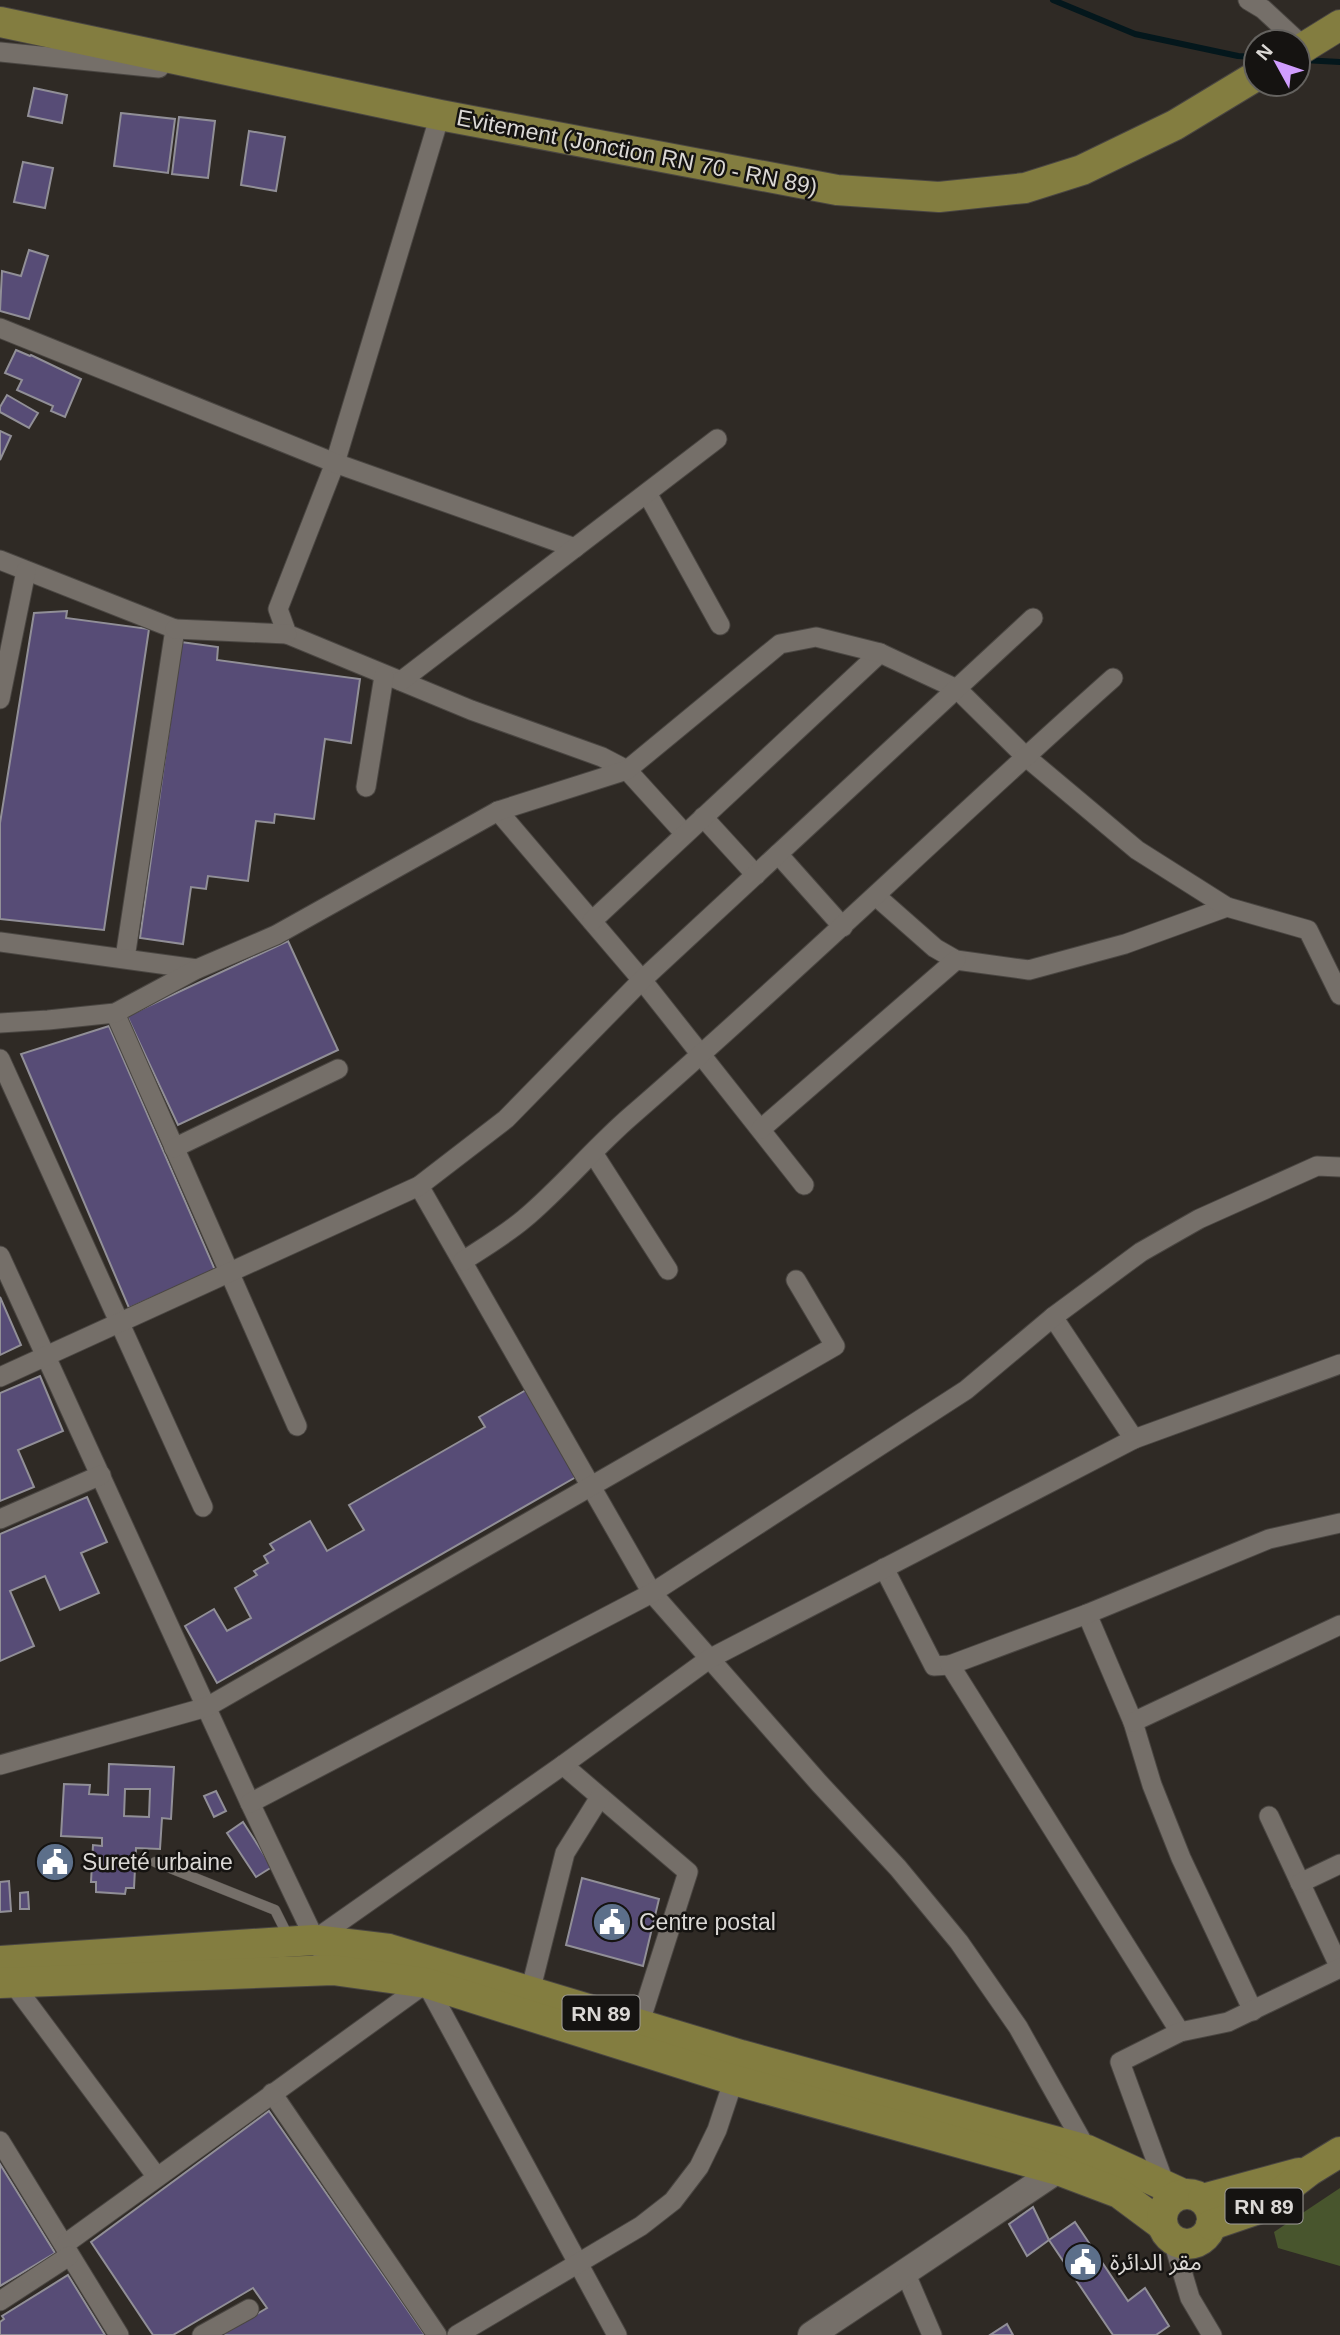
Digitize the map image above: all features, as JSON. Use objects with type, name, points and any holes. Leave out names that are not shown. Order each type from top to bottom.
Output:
[{"type":"main road","name":"Evitement (Jonction RN 70 - RN 89)","points":[[0,22],[440,115],[837,190],[939,197],[1024,188],[1082,170],[1175,125],[1242,84]]},
{"type":"main road","points":[[1312,42],[1340,25]]},
{"type":"main road","name":"RN 89","points":[[4,1975],[302,1940],[389,1949],[639,2025],[737,2068],[1058,2170],[1119,2193],[1168,2233]]},
{"type":"main road","name":"RN 89","points":[[4,1975],[333,1970],[426,1983],[737,2068],[1087,2150],[1191,2201],[1261,2208],[1309,2171],[1340,2152]]},
{"type":"main road","points":[[1175,2196],[1191,2201],[1200,2240],[1182,2244],[1168,2233],[1163,2208],[1175,2196]]},
{"type":"street","points":[[1248,0],[1263,9],[1281,28]]},
{"type":"street","points":[[0,52],[275,80]]},
{"type":"street","points":[[288,634],[278,609],[335,463],[440,115]]},
{"type":"street","points":[[0,328],[335,463],[575,548]]},
{"type":"street","points":[[366,787],[393,679],[575,548],[717,439]]},
{"type":"street","points":[[647,493],[720,625]]},
{"type":"street","points":[[0,560],[175,629],[288,634],[471,710],[602,758],[627,770],[685,834]]},
{"type":"street","points":[[0,699],[26,571]]},
{"type":"street","points":[[0,1377],[419,1186],[506,1119],[642,980],[1033,618]]},
{"type":"street","points":[[125,957],[175,629]]},
{"type":"street","points":[[0,1023],[115,1013],[197,969],[276,935],[498,811],[627,770],[780,644],[816,637],[880,653],[957,689],[1025,757],[1137,850],[1227,906],[1308,930],[1340,995]]},
{"type":"street","points":[[592,921],[880,653]]},
{"type":"street","points":[[463,1261],[522,1221],[627,1119],[702,1055],[1113,678]]},
{"type":"street","points":[[498,811],[642,980],[804,1185]]},
{"type":"street","points":[[703,817],[755,875]]},
{"type":"street","points":[[778,854],[843,927]]},
{"type":"street","points":[[876,896],[935,948],[956,960],[1028,970],[1125,944],[1227,906]]},
{"type":"street","points":[[0,942],[125,957],[197,969]]},
{"type":"street","points":[[761,1129],[956,960]]},
{"type":"street","points":[[115,1013],[297,1426]]},
{"type":"street","points":[[0,1059],[203,1507]]},
{"type":"street","points":[[174,1148],[338,1069]]},
{"type":"street","points":[[593,1153],[668,1270]]},
{"type":"street","points":[[250,1803],[652,1593],[966,1390],[1053,1317],[1140,1252],[1199,1219],[1317,1166],[1340,1167]]},
{"type":"street","points":[[419,1186],[652,1593],[819,1783],[898,1868],[959,1942],[1018,2027],[1087,2150],[820,2332]]},
{"type":"street","points":[[0,1256],[250,1803],[302,1940],[333,1970]]},
{"type":"street","points":[[0,1765],[207,1707],[592,1487],[749,1393],[835,1346],[796,1280]]},
{"type":"street","points":[[1053,1317],[1134,1439]]},
{"type":"street","points":[[302,1940],[563,1765],[709,1658],[1134,1439],[1340,1364]]},
{"type":"street","points":[[0,1519],[101,1475]]},
{"type":"street","points":[[884,1567],[934,1666],[950,1665],[1087,1614],[1269,1539],[1340,1523]]},
{"type":"street","points":[[1087,1614],[1133,1722],[1152,1785],[1181,1858],[1253,2011]]},
{"type":"street","points":[[1133,1722],[1340,1625]]},
{"type":"street","points":[[950,1665],[1180,2032]]},
{"type":"street","points":[[563,1765],[688,1872],[639,2025]]},
{"type":"street","points":[[530,1992],[565,1853],[600,1797]]},
{"type":"street","points":[[1191,2201],[1120,2062],[1180,2032],[1228,2022],[1340,1968],[1269,1816]]},
{"type":"street","points":[[1300,1883],[1340,1864]]},
{"type":"street","points":[[4,1975],[156,2177]]},
{"type":"street","points":[[0,2301],[156,2177],[426,1983],[617,2335]]},
{"type":"street","points":[[457,2335],[641,2226],[673,2201],[699,2168],[717,2130],[737,2068]]},
{"type":"street","points":[[272,2093],[438,2335]]},
{"type":"street","points":[[0,2141],[119,2335]]},
{"type":"street","points":[[1168,2233],[1190,2298],[1212,2335]]},
{"type":"street","points":[[905,2272],[932,2335]]},
{"type":"street","points":[[202,2335],[249,2309]]},
{"type":"lane","points":[[155,1862],[275,1910],[302,1940]]},
{"type":"green space","points":[[1340,2188],[1340,2266],[1278,2248],[1274,2232]]},
{"type":"building","points":[[34,88],[67,95],[62,123],[28,116]]},
{"type":"building","points":[[121,113],[175,119],[168,173],[114,166]]},
{"type":"building","points":[[179,117],[215,121],[208,178],[172,174]]},
{"type":"building","points":[[249,131],[285,137],[276,191],[241,185]]},
{"type":"building","points":[[23,162],[53,168],[45,208],[14,202]]},
{"type":"building","points":[[29,250],[48,256],[29,319],[0,311],[2,271],[21,276]]},
{"type":"building","points":[[16,350],[81,379],[65,417],[51,411],[53,406],[17,390],[22,380],[5,373]]},
{"type":"building","points":[[7,395],[38,413],[29,428],[0,412]]},
{"type":"building","points":[[0,431],[11,436],[0,460]]},
{"type":"building","points":[[67,611],[66,618],[149,629],[104,930],[0,919],[0,823],[34,613]]},
{"type":"building","points":[[181,642],[218,647],[217,660],[360,679],[351,743],[325,739],[314,819],[275,814],[274,823],[256,821],[248,881],[208,876],[206,889],[191,887],[183,944],[140,938]]},
{"type":"building","points":[[288,941],[338,1050],[178,1125],[127,1016]]},
{"type":"building","points":[[109,1026],[215,1270],[129,1308],[21,1054]]},
{"type":"building","points":[[0,1297],[21,1345],[0,1355]]},
{"type":"building","points":[[40,1376],[63,1431],[18,1450],[34,1487],[0,1501],[0,1393]]},
{"type":"building","points":[[526,1390],[576,1477],[217,1683],[185,1626],[214,1609],[227,1631],[251,1618],[235,1588],[257,1575],[254,1571],[268,1563],[264,1556],[274,1550],[270,1544],[310,1521],[327,1551],[364,1530],[349,1505],[485,1427],[479,1417]]},
{"type":"building","points":[[87,1497],[107,1542],[81,1553],[99,1593],[60,1610],[45,1576],[10,1591],[34,1646],[0,1661],[0,1534]]},
{"type":"building","points":[[109,1764],[174,1767],[171,1819],[162,1818],[160,1849],[136,1848],[134,1888],[126,1888],[125,1894],[96,1892],[96,1882],[91,1882],[93,1845],[102,1846],[102,1838],[61,1836],[64,1784],[90,1785],[89,1794],[108,1795]],"holes":[[[125,1789],[150,1789],[149,1817],[124,1816]]]},
{"type":"building","points":[[216,1791],[226,1811],[214,1817],[204,1796]]},
{"type":"building","points":[[243,1822],[272,1867],[256,1877],[227,1833]]},
{"type":"building","name":"Centre postal","points":[[582,1878],[659,1899],[643,1966],[566,1945]]},
{"type":"building","points":[[9,1881],[11,1911],[0,1912],[0,1882]]},
{"type":"building","points":[[28,1892],[29,1909],[20,1909],[20,1893]]},
{"type":"building","points":[[269,2111],[425,2335],[221,2335],[267,2308],[253,2288],[173,2335],[153,2335],[91,2242]]},
{"type":"building","points":[[0,2164],[55,2253],[0,2286]]},
{"type":"building","points":[[1033,2207],[1049,2240],[1027,2256],[1009,2224]]},
{"type":"building","name":"مقر الدائرة","points":[[1075,2222],[1128,2301],[1145,2288],[1169,2326],[1156,2335],[1113,2335],[1049,2240]]},
{"type":"building","points":[[68,2275],[105,2335],[0,2335],[0,2322],[4,2319],[2,2316]]},
{"type":"building","points":[[1007,2324],[1013,2335],[990,2335]]},
{"type":"waterway","points":[[1053,0],[1135,34],[1242,56]]},
{"type":"waterway","points":[[1312,60],[1340,62]]},
{"type":"place","name":"Sureté urbaine","points":[[55,1862]]},
{"type":"place","name":"Centre postal","points":[[612,1922]]},
{"type":"place","name":"مقر الدائرة","points":[[1083,2262]]}]
